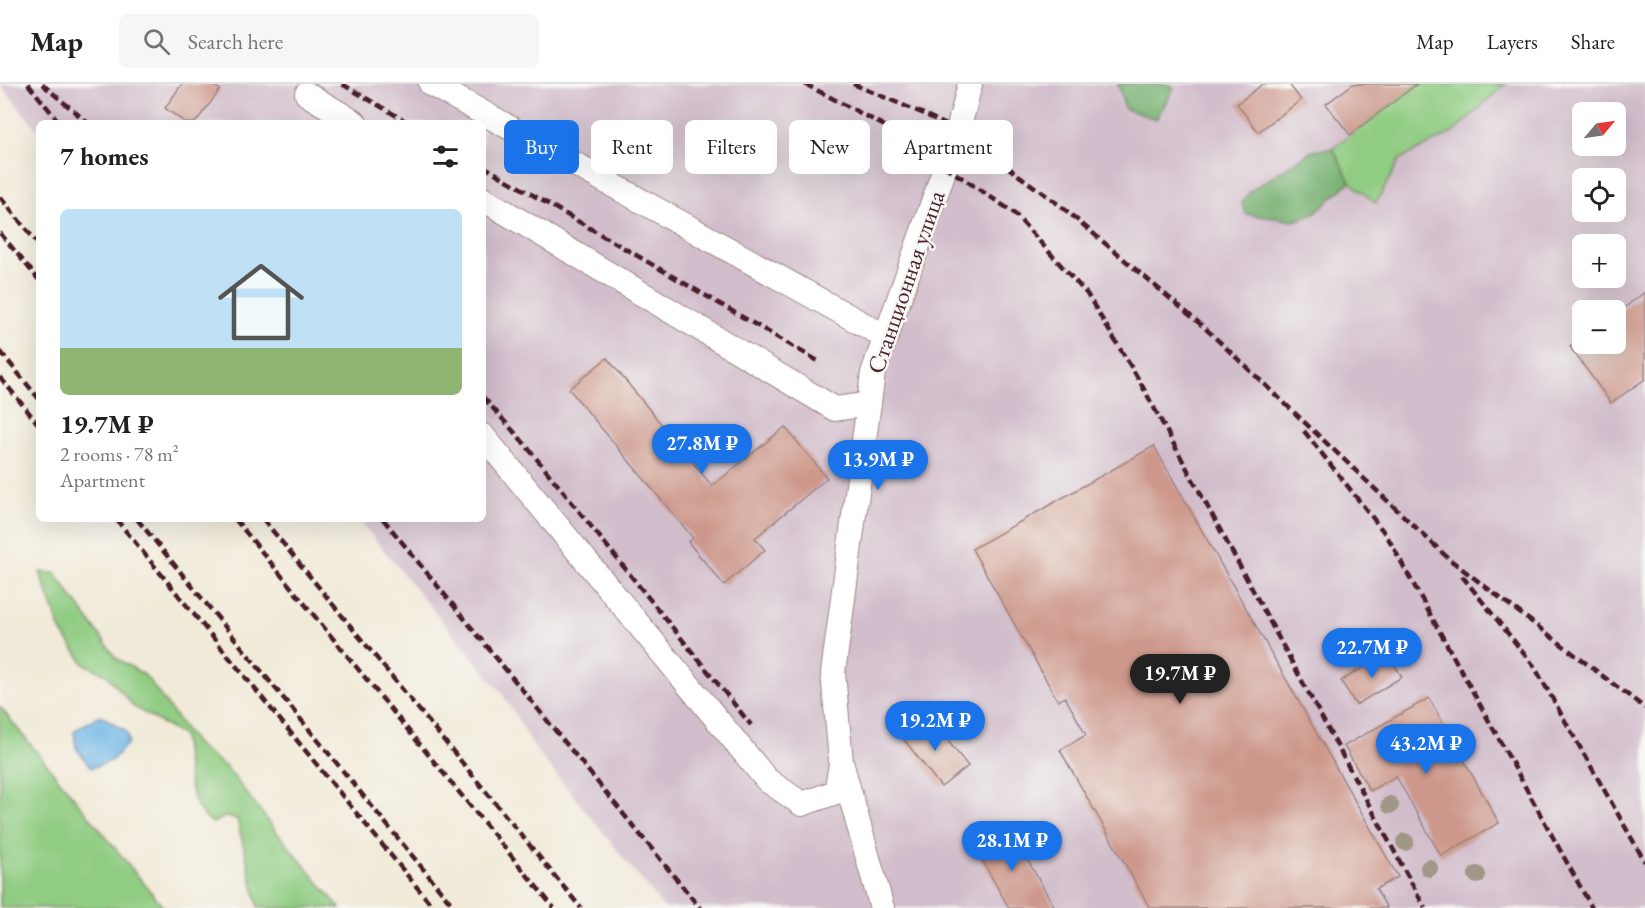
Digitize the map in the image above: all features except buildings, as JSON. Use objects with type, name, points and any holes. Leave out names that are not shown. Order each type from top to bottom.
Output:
[{"type":"street","points":[[430,84],[886,337]]},
{"type":"street","name":"Станционная улица","points":[[882,908],[841,762],[833,673],[873,373],[958,131],[970,84]]},
{"type":"street","points":[[307,94],[350,120]]},
{"type":"street","points":[[486,201],[835,409],[869,404]]},
{"type":"street","points":[[486,440],[766,780],[802,804],[836,792],[841,762]]},
{"type":"shaded area","points":[[0,84],[1645,84],[1645,908],[664,908],[534,747],[502,693],[360,522],[486,522],[486,120],[36,120],[36,128]]},
{"type":"green space","points":[[1118,84],[1170,84],[1174,88],[1156,119],[1125,109]]},
{"type":"green space","points":[[1417,84],[1505,84],[1454,132],[1400,159],[1376,203],[1350,182],[1333,148]]},
{"type":"green space","points":[[1333,148],[1350,182],[1312,215],[1294,221],[1246,214],[1242,203],[1250,191],[1312,151]]},
{"type":"green space","points":[[40,572],[55,573],[116,658],[145,675],[196,744],[227,768],[340,908],[260,908],[258,906],[237,819],[225,817],[213,823],[198,807],[190,784],[183,736],[134,707],[106,674],[84,664],[61,631]]},
{"type":"green space","points":[[0,707],[164,908],[0,908]]},
{"type":"water","points":[[100,715],[126,731],[129,742],[111,761],[91,768],[76,748],[74,731]]},
{"type":"railway","points":[[28,84],[58,120]]},
{"type":"railway","points":[[42,84],[84,120]]},
{"type":"railway","points":[[342,84],[404,120]]},
{"type":"railway","points":[[805,84],[883,125],[1013,212],[1087,294],[1139,380],[1425,908]]},
{"type":"railway","points":[[853,84],[958,131],[1062,207],[1205,328],[1449,559],[1645,708]]},
{"type":"railway","points":[[486,168],[818,361]]},
{"type":"railway","points":[[0,197],[36,241]]},
{"type":"railway","points":[[0,233],[36,276]]},
{"type":"railway","points":[[0,351],[36,395]]},
{"type":"railway","points":[[0,377],[36,421]]},
{"type":"railway","points":[[486,400],[524,443],[751,725]]},
{"type":"railway","points":[[1304,431],[1387,536],[1592,908]]},
{"type":"railway","points":[[118,522],[434,908]]},
{"type":"railway","points":[[139,522],[455,908]]},
{"type":"railway","points":[[237,522],[554,908]]},
{"type":"railway","points":[[265,522],[581,908]]},
{"type":"railway","points":[[385,522],[700,908]]},
{"type":"railway","points":[[1462,576],[1534,666],[1645,862]]}]
